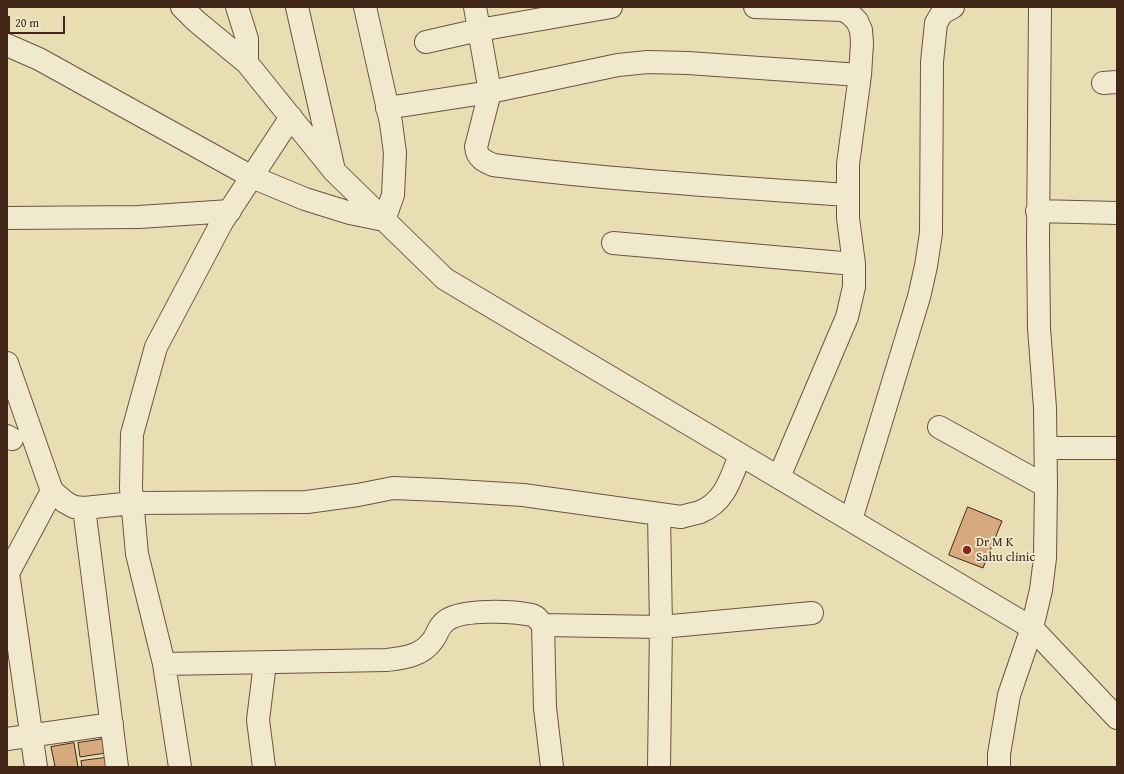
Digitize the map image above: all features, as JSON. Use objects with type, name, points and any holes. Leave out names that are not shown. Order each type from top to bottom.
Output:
[{"type":"street","points":[[182,7],[196,21],[247,63],[334,171],[444,279],[1032,628],[1117,718]]},
{"type":"street","points":[[237,7],[247,39],[247,63]]},
{"type":"street","points":[[296,7],[334,171]]},
{"type":"street","points":[[365,7],[387,108],[395,153],[393,195],[384,220]]},
{"type":"street","points":[[475,7],[490,92],[476,147],[480,158],[493,165],[632,180],[848,195]]},
{"type":"street","points":[[426,42],[479,30],[611,7]]},
{"type":"street","points":[[755,7],[843,9],[857,21],[861,30],[862,43],[860,75],[848,164],[848,218],[854,264],[854,287],[847,317],[778,477]]},
{"type":"street","points":[[851,520],[919,297],[926,266],[931,233],[932,62],[936,23],[942,13],[953,7]]},
{"type":"street","points":[[999,767],[999,754],[1009,695],[1032,628],[1041,590],[1045,558],[1045,408],[1039,328],[1038,211],[1040,7]]},
{"type":"street","points":[[7,45],[39,60],[252,177],[305,199],[350,213],[384,220]]},
{"type":"street","points":[[387,108],[490,92],[618,65],[648,62],[688,63],[860,75]]},
{"type":"street","points":[[180,767],[164,664],[137,554],[131,488],[132,434],[156,347],[222,222],[291,118]]},
{"type":"street","points":[[7,218],[139,217],[230,211]]},
{"type":"street","points":[[1038,211],[1117,213]]},
{"type":"street","points":[[613,243],[854,264]]},
{"type":"street","points":[[7,362],[52,491],[65,502],[84,508],[132,503],[307,502],[358,495],[393,488],[523,495],[681,516],[700,512],[715,504],[726,491],[740,455]]},
{"type":"street","points":[[939,427],[1046,486]]},
{"type":"street","points":[[1046,448],[1117,448]]},
{"type":"street","points":[[36,767],[7,574],[52,491]]},
{"type":"street","points":[[84,508],[117,767]]},
{"type":"street","points":[[659,514],[661,627],[659,765]]},
{"type":"street","points":[[164,664],[401,659],[418,654],[427,647],[434,639],[438,628],[456,615],[473,612],[532,615],[536,617],[543,625],[545,708],[552,767]]},
{"type":"street","points":[[543,625],[661,627],[812,613]]},
{"type":"street","points":[[264,767],[258,720],[265,663]]},
{"type":"street","points":[[7,739],[112,724]]},
{"type":"building","points":[[968,507],[1002,521],[983,568],[949,555]]},
{"type":"building","points":[[110,738],[112,752],[80,757],[78,743]]},
{"type":"building","points":[[74,743],[78,767],[51,767],[55,766],[51,747]]},
{"type":"building","points":[[112,757],[113,767],[82,767],[81,761]]},
{"type":"place","name":"Dr M K Sahu clinic","points":[[967,550]]}]
